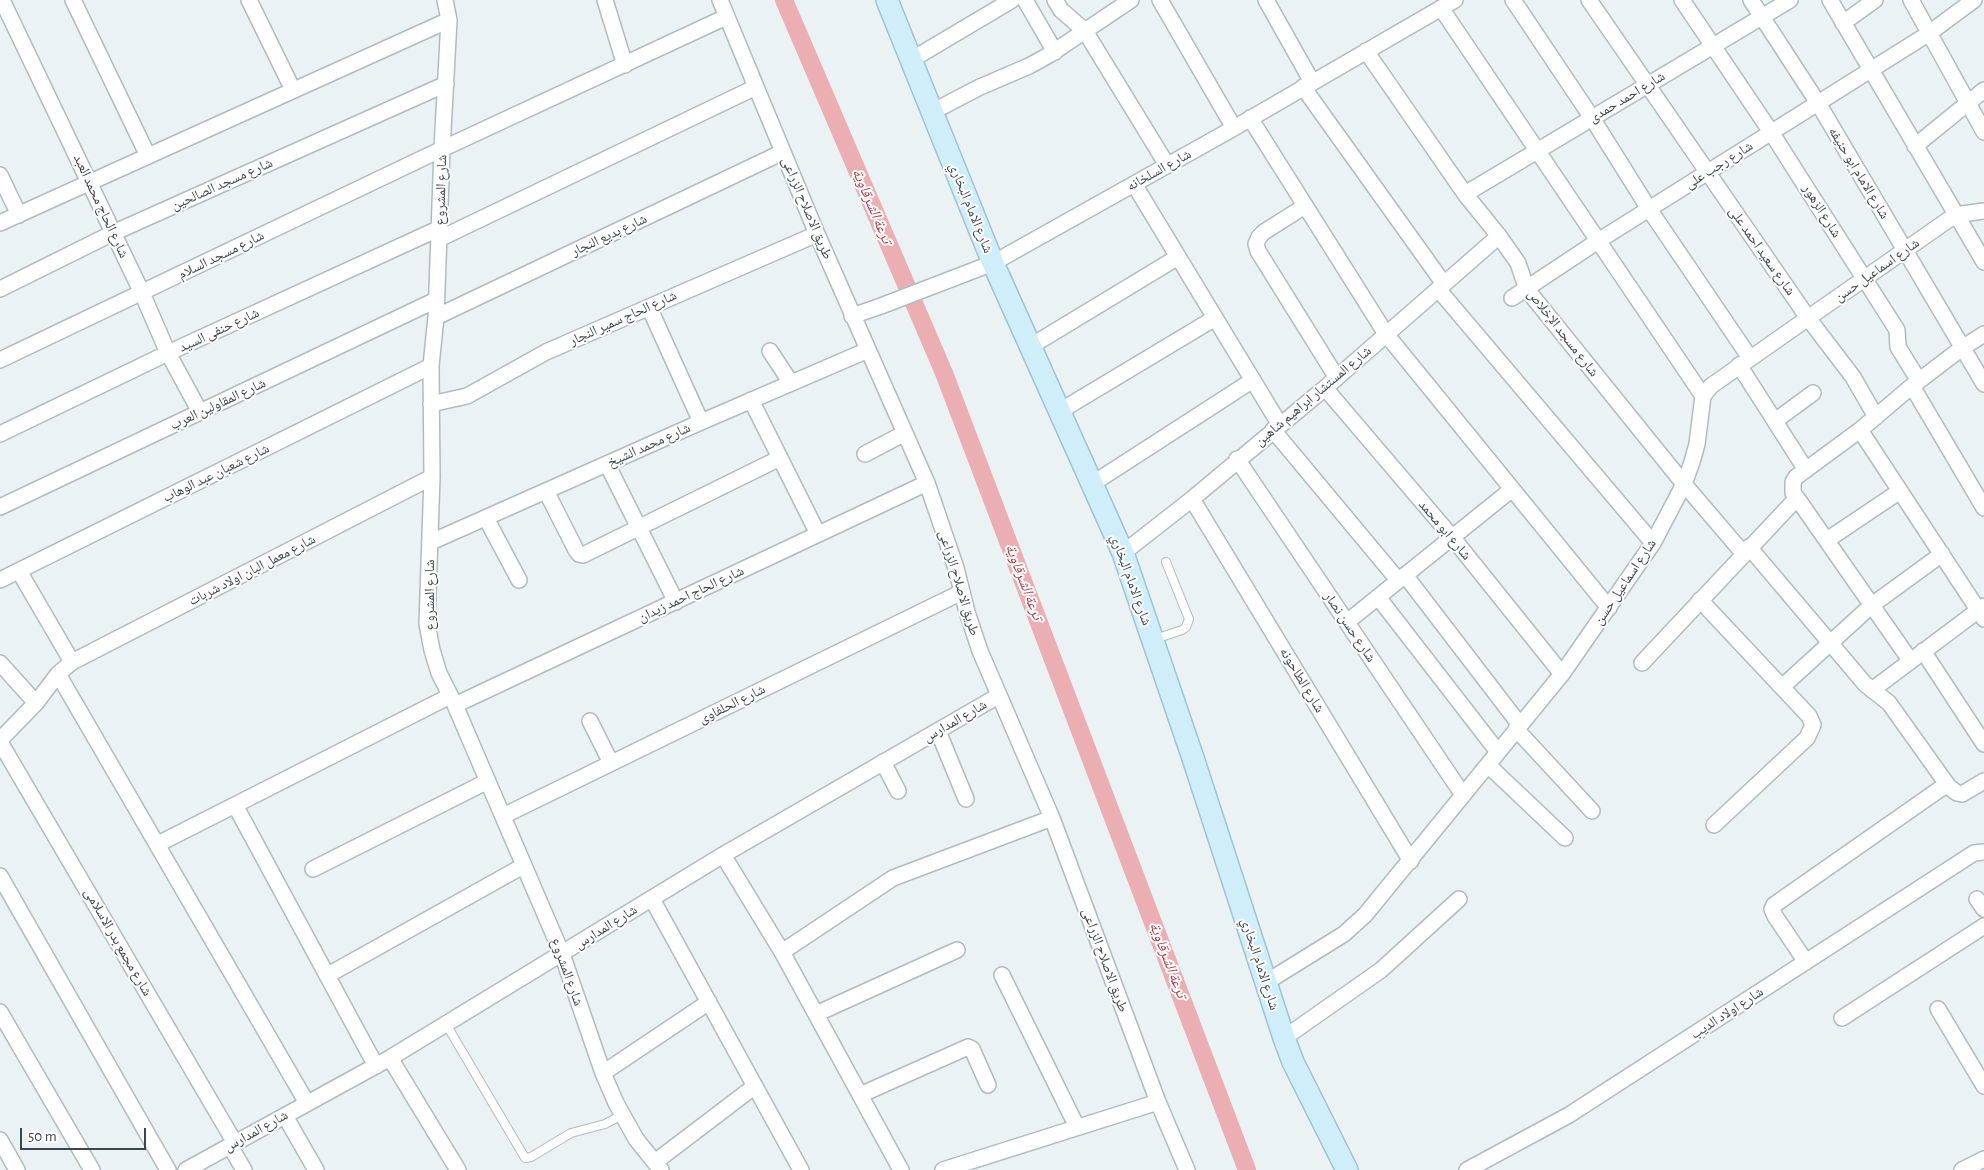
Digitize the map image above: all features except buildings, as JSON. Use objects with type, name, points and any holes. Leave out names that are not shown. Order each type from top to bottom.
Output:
[{"type":"street","name":"شارع الحاج محمد العبد","points":[[2,0],[114,233],[168,353],[200,412]]},
{"type":"street","points":[[73,0],[148,156]]},
{"type":"street","points":[[249,0],[293,90]]},
{"type":"street","name":"شارع المشروع","points":[[445,0],[449,20],[436,317],[431,366],[432,477],[427,624],[439,673],[453,700],[562,954],[603,1073],[622,1115],[636,1139],[658,1166]]},
{"type":"street","points":[[605,0],[625,65]]},
{"type":"street","name":"طريق الاصلاح الزراعى","points":[[720,0],[852,316],[927,483],[956,568],[980,651],[1052,818],[1158,1102],[1187,1170]]},
{"type":"street","points":[[911,60],[1012,0]]},
{"type":"street","points":[[1025,0],[1054,52]]},
{"type":"street","points":[[1055,0],[1061,10],[1085,31],[1167,165]]},
{"type":"street","points":[[932,112],[980,87],[1029,66],[1054,52],[1131,0]]},
{"type":"street","points":[[1160,0],[1234,128]]},
{"type":"street","points":[[1266,0],[1308,84],[1441,287],[1653,543]]},
{"type":"street","points":[[1513,0],[1592,118],[1745,362],[1775,421],[1806,470]]},
{"type":"street","name":"شارع سعيد احمد على","points":[[1589,0],[1808,318],[1852,377],[1876,416]]},
{"type":"street","name":"شارع الزهور","points":[[1682,0],[1771,132],[1897,330],[1898,347],[1915,384],[1984,508]]},
{"type":"street","name":"شارع الامام ابو حنيفه","points":[[1751,0],[1818,103],[1984,384]]},
{"type":"street","name":"شارع احمد حمدى","points":[[1465,194],[1790,0]]},
{"type":"street","points":[[1830,0],[1984,262]]},
{"type":"street","points":[[1843,23],[1875,0]]},
{"type":"street","points":[[1911,0],[1928,34],[1984,132]]},
{"type":"street","name":"شارع رجب على","points":[[1512,298],[1598,241],[1928,34],[1974,0]]},
{"type":"street","name":"شارع الامام البخاري","points":[[891,2],[911,60],[993,263],[1123,553],[1225,854],[1284,1038],[1293,1062],[1347,1170]]},
{"type":"street","points":[[1448,3],[1537,151],[1704,396]]},
{"type":"street","name":"شارع السلخانه","points":[[852,316],[993,263],[1234,128],[1448,3]]},
{"type":"street","name":"شارع مسجد السلام","points":[[0,360],[442,149],[726,17]]},
{"type":"street","points":[[0,223],[449,20]]},
{"type":"street","name":"شارع مسجد الإخلاص","points":[[1366,51],[1465,194],[1500,236],[1518,263],[1526,287],[1684,484],[1746,550]]},
{"type":"street","name":"شارع مسجد الصالحين","points":[[0,289],[114,233],[446,84]]},
{"type":"street","name":"شارع حنفى السيد","points":[[0,434],[168,353],[439,234],[756,87]]},
{"type":"street","points":[[1915,146],[1984,90]]},
{"type":"street","points":[[1250,118],[1386,334],[1511,490],[1609,608]]},
{"type":"street","name":"شارع بديع النجار","points":[[436,317],[783,152]]},
{"type":"street","points":[[0,176],[20,214]]},
{"type":"street","points":[[1134,184],[1253,380],[1276,428],[1401,578],[1518,727],[1592,811]]},
{"type":"street","name":"شارع ابو محمد","points":[[1305,206],[1264,232],[1256,244],[1258,251],[1331,383],[1562,674]]},
{"type":"street","name":"شارع اسماعيل حسن","points":[[1265,983],[1355,924],[1411,861],[1562,674],[1653,543],[1684,484],[1697,444],[1704,396],[1711,386],[1948,220],[1984,210]]},
{"type":"street","name":"شارع الحاج سمير النجار","points":[[431,404],[467,396],[546,352],[817,234]]},
{"type":"street","name":"شارع المستشار ابراهيم شاهين","points":[[1123,553],[1192,499],[1331,383],[1500,236]]},
{"type":"street","points":[[1030,346],[1178,257]]},
{"type":"street","name":"شارع المقاولين العرب","points":[[0,507],[436,300]]},
{"type":"street","points":[[649,307],[701,422]]},
{"type":"street","points":[[1060,411],[1215,318]]},
{"type":"street","points":[[1984,334],[1962,348],[1915,384],[1793,482],[1794,493],[1797,498],[1872,605],[1916,655],[1984,744]]},
{"type":"street","name":"شارع محمد الشيخ","points":[[430,542],[868,350]]},
{"type":"street","points":[[770,351],[791,383]]},
{"type":"street","name":"شارع شعبان عبد الوهاب","points":[[0,580],[431,366]]},
{"type":"street","points":[[1092,484],[1253,380]]},
{"type":"street","points":[[1775,421],[1814,393]]},
{"type":"street","points":[[751,400],[818,534]]},
{"type":"street","points":[[1860,430],[1982,612],[1916,655],[1872,690]]},
{"type":"street","points":[[865,454],[905,433]]},
{"type":"street","points":[[546,491],[578,554],[588,554],[780,458]]},
{"type":"street","name":"شارع حسن نصار","points":[[1238,459],[1463,795]]},
{"type":"street","points":[[607,464],[676,602]]},
{"type":"street","name":"شارع معمل البان اولاد شربات","points":[[0,741],[36,703],[58,674],[72,662],[432,477]]},
{"type":"street","name":"شارع الحاج احمد زيدان","points":[[158,844],[453,700],[676,602],[927,483]]},
{"type":"street","points":[[1347,622],[1511,490]]},
{"type":"street","points":[[1827,540],[1900,491]]},
{"type":"street","points":[[1642,663],[1746,550],[1797,498]]},
{"type":"street","name":"شارع الطاحونه","points":[[1192,499],[1411,861]]},
{"type":"street","points":[[486,518],[519,580]]},
{"type":"street","points":[[1746,550],[1872,690],[1889,703],[1949,787],[1962,794],[1984,781]]},
{"type":"street","points":[[1782,687],[1872,605],[1942,554]]},
{"type":"street","points":[[19,571],[72,662]]},
{"type":"street","name":"شارع الحلفاوى","points":[[503,816],[962,592]]},
{"type":"street","points":[[1378,597],[1498,752]]},
{"type":"street","points":[[1700,600],[1809,716],[1813,725],[1807,738],[1714,825]]},
{"type":"street","points":[[1,666],[36,703]]},
{"type":"street","points":[[58,674],[307,1104]]},
{"type":"street","name":"شارع المدارس","points":[[186,1170],[390,1058],[723,855],[998,696]]},
{"type":"street","points":[[590,721],[612,763]]},
{"type":"street","points":[[938,731],[966,799]]},
{"type":"street","name":"شارع مجمع بدر الاسلامى","points":[[0,741],[233,1145],[244,1170]]},
{"type":"street","points":[[883,762],[898,791]]},
{"type":"street","points":[[1488,764],[1565,838]]},
{"type":"street","points":[[313,869],[488,781]]},
{"type":"street","points":[[1806,962],[1774,916],[1772,910],[1774,905],[1940,789],[1949,787]]},
{"type":"street","points":[[235,805],[376,1066]]},
{"type":"street","points":[[782,952],[894,878],[1052,818]]},
{"type":"street","name":"شارع اولاد الديب","points":[[1467,1170],[1569,1115],[1974,853],[1984,852]]},
{"type":"street","points":[[723,855],[782,952],[901,1170]]},
{"type":"street","points":[[328,975],[523,866]]},
{"type":"street","points":[[0,876],[168,1170]]},
{"type":"street","points":[[652,899],[801,1170]]},
{"type":"street","points":[[1284,1038],[1381,970],[1459,899]]},
{"type":"street","points":[[1842,1018],[1984,926]]},
{"type":"street","points":[[816,1014],[957,950]]},
{"type":"street","points":[[1002,975],[1077,1128]]},
{"type":"street","points":[[603,1073],[709,1002]]},
{"type":"street","points":[[1938,1009],[1984,1086]]},
{"type":"street","points":[[0,1012],[92,1170]]},
{"type":"street","points":[[860,1095],[968,1047],[972,1049],[988,1085]]},
{"type":"street","points":[[390,1058],[458,1170]]},
{"type":"street","points":[[658,1166],[754,1086]]},
{"type":"street","points":[[943,1170],[1158,1102]]},
{"type":"street","points":[[285,1116],[316,1170]]},
{"type":"street","points":[[0,1140],[17,1170]]},
{"type":"street","points":[[1962,1170],[1984,1158]]},
{"type":"lane","points":[[1153,639],[1182,630],[1186,627],[1189,619],[1166,562]]},
{"type":"lane","points":[[446,1024],[525,1158],[531,1157],[571,1133],[605,1124],[622,1115]]},
{"type":"waterway","name":"ترعة الشرقاوية","points":[[784,0],[944,373],[1247,1170]]}]
